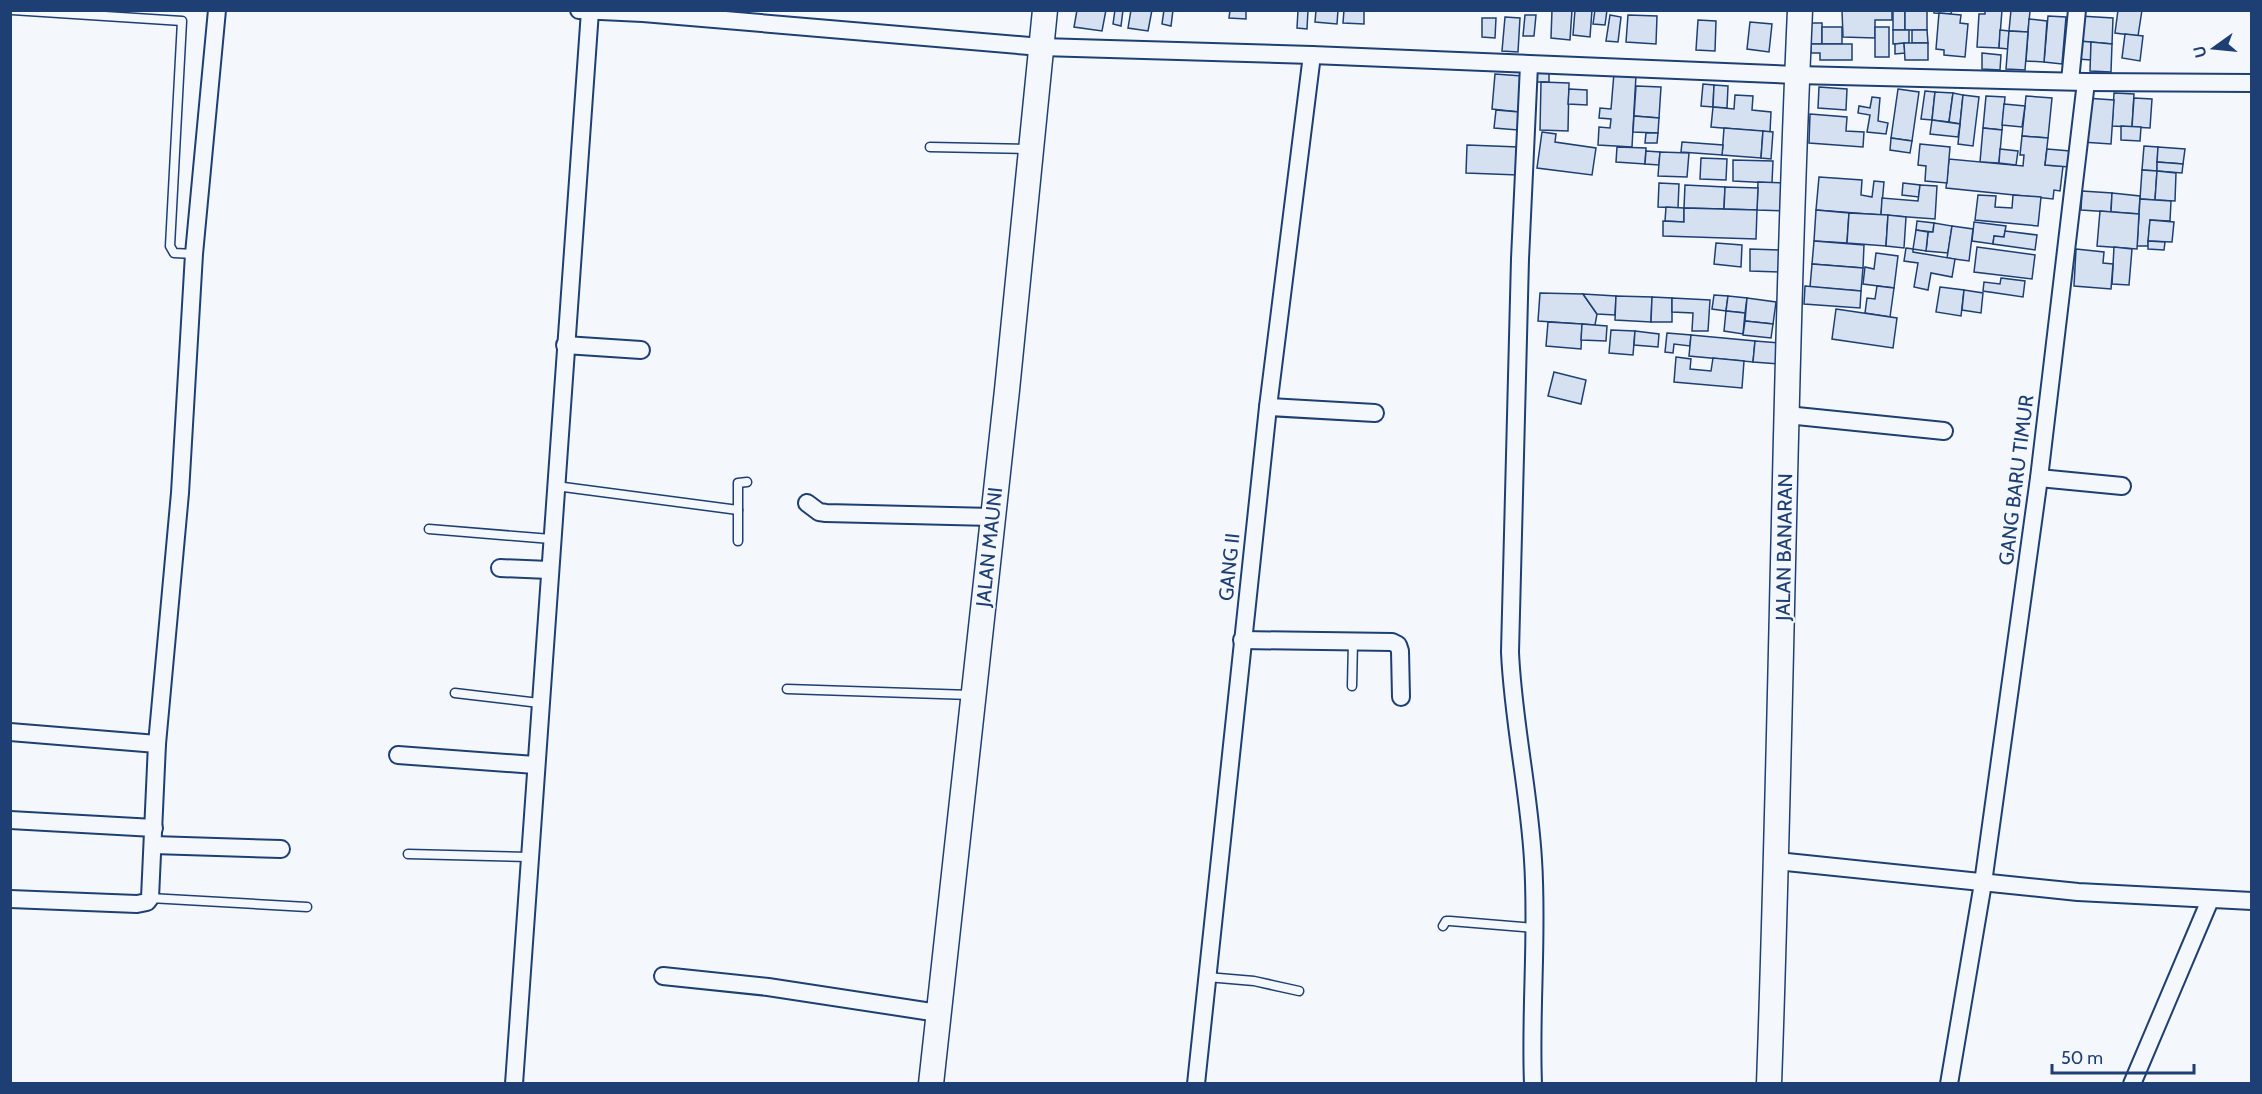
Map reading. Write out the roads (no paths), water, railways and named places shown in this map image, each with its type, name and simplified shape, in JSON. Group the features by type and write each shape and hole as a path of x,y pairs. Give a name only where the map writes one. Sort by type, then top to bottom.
{"main road":[{"name":"JALAN MAUNI","path":"930,1083 1007,390 1045,10"},
{"name":"JALAN BANARAN","path":"1769,1083 1800,10"}],"street":[{"path":"10,898 137,904 147,902 150,898 157,744 180,493 195,254 217,10"},
{"path":"579,10 643,12 1041,47 1312,55 1797,75 2078,82 2252,83"},
{"name":"GANG BARU TIMUR","path":"1949,1083 1983,883 2039,478 2078,82 2077,10"},
{"path":"514,1083 539,703 590,11"},
{"name":"GANG II","path":"1196,1083 1268,407 1312,55"},
{"path":"1529,64 1520,259 1510,652 1514,711 1533,857 1533,1083"},
{"path":"565,345 641,350"},
{"path":"1268,407 1375,413"},
{"path":"1787,415 1944,431"},
{"path":"2039,478 2122,486"},
{"path":"807,503 819,512 826,513 992,517"},
{"path":"500,568 549,570"},
{"path":"1242,640 1392,642 1398,645 1401,697"},
{"path":"10,732 157,744"},
{"path":"398,755 535,765"},
{"path":"10,820 154,828"},
{"path":"153,845 281,849"},
{"path":"1777,861 2078,892 2252,901"},
{"path":"2132,1083 2210,900"},
{"path":"663,976 768,987 938,1012"}],"lane":[{"path":"12,10 182,21"},
{"path":"182,10 170,246 174,253 195,254"},
{"path":"930,147 1031,149"},
{"path":"738,541 738,483 747,483"},
{"path":"555,486 738,510"},
{"path":"429,529 551,539"},
{"path":"1352,686 1353,641"},
{"path":"787,689 974,696"},
{"path":"455,693 539,703"},
{"path":"408,854 529,857"},
{"path":"150,898 307,907"},
{"path":"1443,926 1446,921 1450,921 1534,928"},
{"path":"1206,977 1254,981 1299,991"}]}
